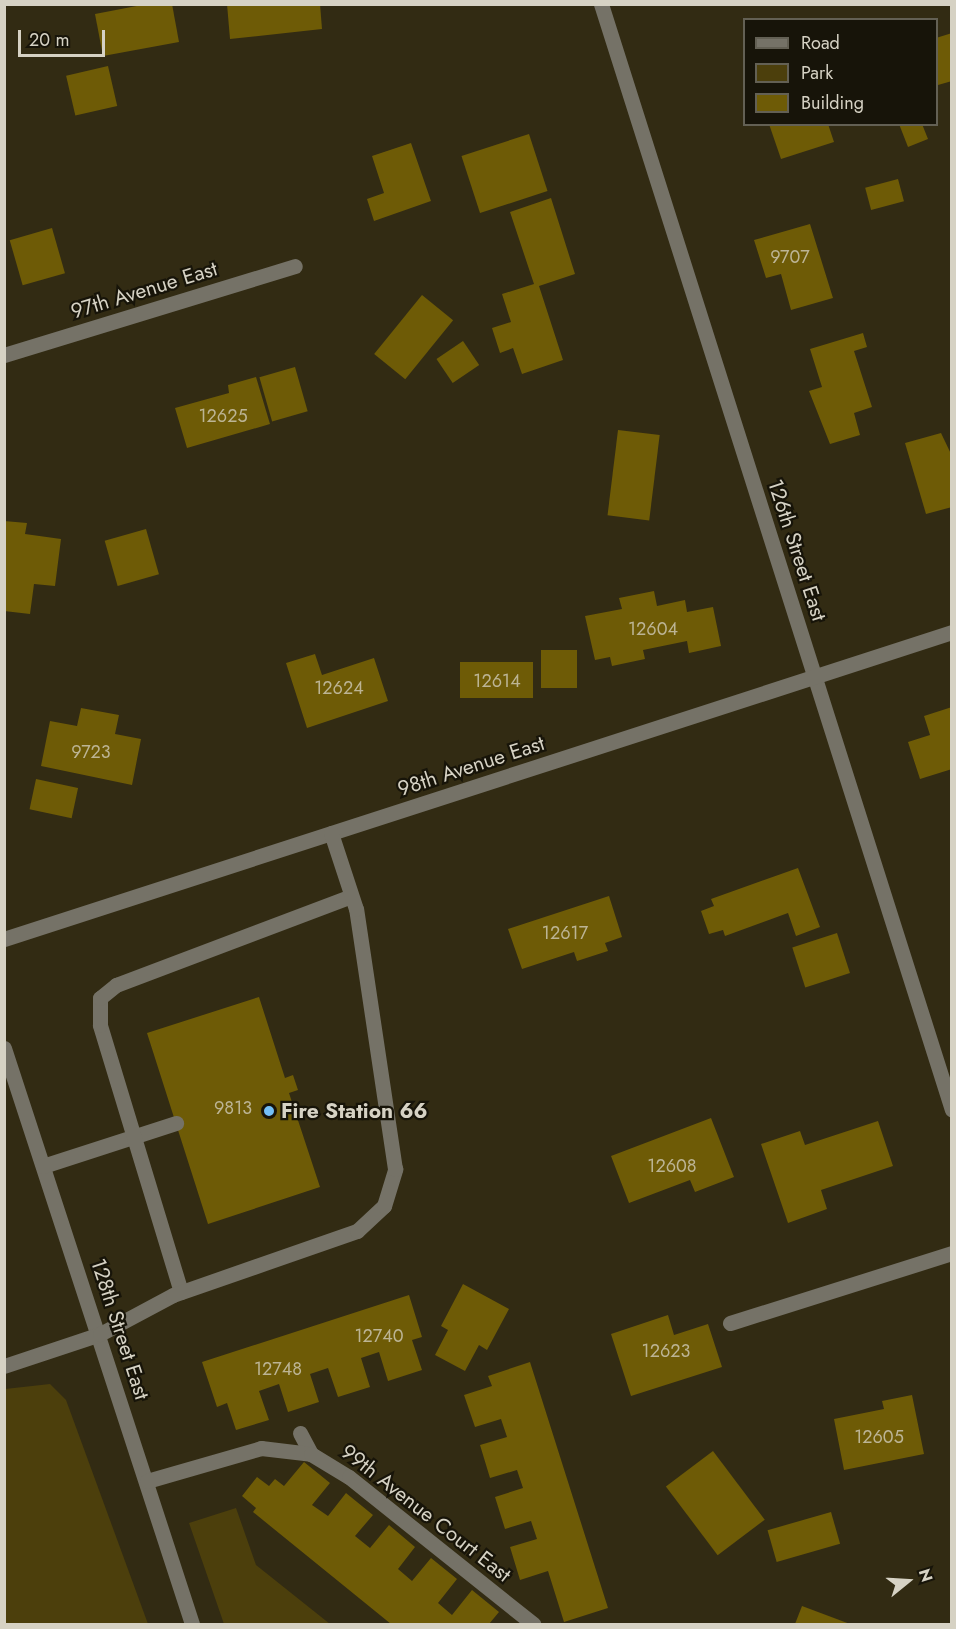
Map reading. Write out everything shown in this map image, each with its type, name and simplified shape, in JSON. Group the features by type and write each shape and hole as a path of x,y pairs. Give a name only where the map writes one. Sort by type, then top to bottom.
{"street":[{"name":"126th Street East","path":"601,4 951,1110"},
{"name":"97th Avenue East","path":"4,355 295,266"},
{"name":"98th Avenue East","path":"4,939 951,632"},
{"path":"4,1366 100,1334 181,1292 357,1231 384,1206 395,1169 351,896 331,833"},
{"path":"181,1292 100,1025 100,998 116,985 351,896"},
{"name":"128th Street East","path":"4,1048 100,1334 192,1624"},
{"path":"44,1166 176,1123"},
{"path":"730,1323 951,1253"},
{"path":"300,1433 311,1454"},
{"name":"99th Avenue Court East","path":"147,1481 261,1448 311,1454 350,1477 532,1624"}],"green space":[{"path":"50,1384 66,1400 148,1624 5,1624 5,1389"},
{"path":"236,1508 256,1565 330,1624 224,1624 189,1523"}],"building":[{"path":"147,4 172,4 179,42 103,56 95,14"},
{"path":"227,4 320,4 322,29 230,39"},
{"path":"952,33 952,81 938,85 938,37"},
{"path":"108,66 117,106 75,116 66,76"},
{"path":"770,126 829,126 834,142 781,159"},
{"path":"900,126 923,126 928,139 908,147"},
{"path":"529,134 548,191 480,213 461,156"},
{"path":"411,143 431,201 374,221 367,199 384,193 372,156"},
{"path":"898,179 904,201 871,210 865,188"},
{"path":"551,198 575,274 539,286 563,360 522,374 513,348 500,353 492,328 511,322 502,294 534,284 510,212"},
{"path":"810,224 833,298 791,310 781,274 766,278 754,240"},
{"path":"52,228 65,273 23,285 10,240"},
{"path":"422,295 453,320 405,379 374,354"},
{"path":"863,333 867,347 854,351 872,407 854,413 860,435 830,444 809,391 822,387 810,349"},
{"path":"463,341 479,365 453,383 436,359"},
{"path":"295,367 308,411 272,421 259,377"},
{"path":"256,377 270,424 187,448 175,408 229,393 228,385"},
{"path":"618,430 660,435 649,520 608,515"},
{"path":"941,433 952,456 952,507 926,514 905,443"},
{"path":"4,521 27,523 25,534 61,539 55,586 34,584 30,614 4,611"},
{"path":"146,529 159,574 118,586 105,541"},
{"path":"654,591 657,606 685,600 687,612 713,607 721,646 689,653 687,641 643,650 645,659 612,666 610,657 595,660 585,616 622,609 619,598"},
{"path":"541,650 577,650 577,688 541,688"},
{"path":"315,654 322,675 374,658 388,701 307,728 286,663"},
{"path":"460,662 533,662 533,698 460,698"},
{"path":"952,707 952,769 920,779 908,742 930,735 924,716"},
{"path":"81,708 119,715 115,734 141,739 132,785 41,766 50,721 77,726"},
{"path":"36,779 78,788 72,818 30,809"},
{"path":"798,868 820,927 796,936 788,913 725,936 723,930 709,934 701,911 714,906 711,899"},
{"path":"609,896 622,937 605,943 608,951 577,961 574,952 522,969 508,929"},
{"path":"837,933 850,973 805,987 792,948"},
{"path":"259,997 285,1078 293,1075 298,1090 289,1093 320,1187 208,1224 147,1033"},
{"path":"711,1118 734,1177 695,1192 690,1180 629,1203 611,1156"},
{"path":"878,1121 893,1166 821,1190 827,1209 788,1223 761,1144 800,1131 805,1145"},
{"path":"463,1284 509,1309 487,1350 479,1345 465,1371 435,1355 448,1330 441,1326"},
{"path":"409,1295 422,1337 412,1340 422,1370 388,1381 379,1352 361,1358 370,1387 338,1397 328,1368 310,1374 319,1402 288,1412 279,1384 259,1391 269,1420 236,1430 227,1403 217,1407 202,1362"},
{"path":"668,1315 674,1335 708,1324 722,1367 631,1396 611,1334"},
{"path":"530,1362 608,1608 564,1622 548,1571 520,1580 510,1547 537,1539 531,1521 505,1529 495,1497 523,1488 517,1470 490,1478 480,1445 507,1437 501,1419 475,1427 464,1395 492,1386 488,1376"},
{"path":"912,1395 924,1454 844,1470 834,1419 884,1409 882,1401"},
{"path":"713,1451 765,1520 718,1555 666,1487"},
{"path":"304,1462 330,1483 312,1505 328,1516 346,1493 373,1515 355,1536 370,1548 389,1525 415,1547 398,1569 412,1581 431,1558 457,1579 438,1603 452,1615 472,1590 499,1612 489,1624 391,1624 253,1512 256,1508 242,1496 257,1477 269,1486 275,1479 284,1486"},
{"path":"831,1512 840,1544 777,1562 768,1530"},
{"path":"802,1606 850,1624 795,1624"}],"place":[{"name":"Fire Station 66","path":"269,1111"}]}
